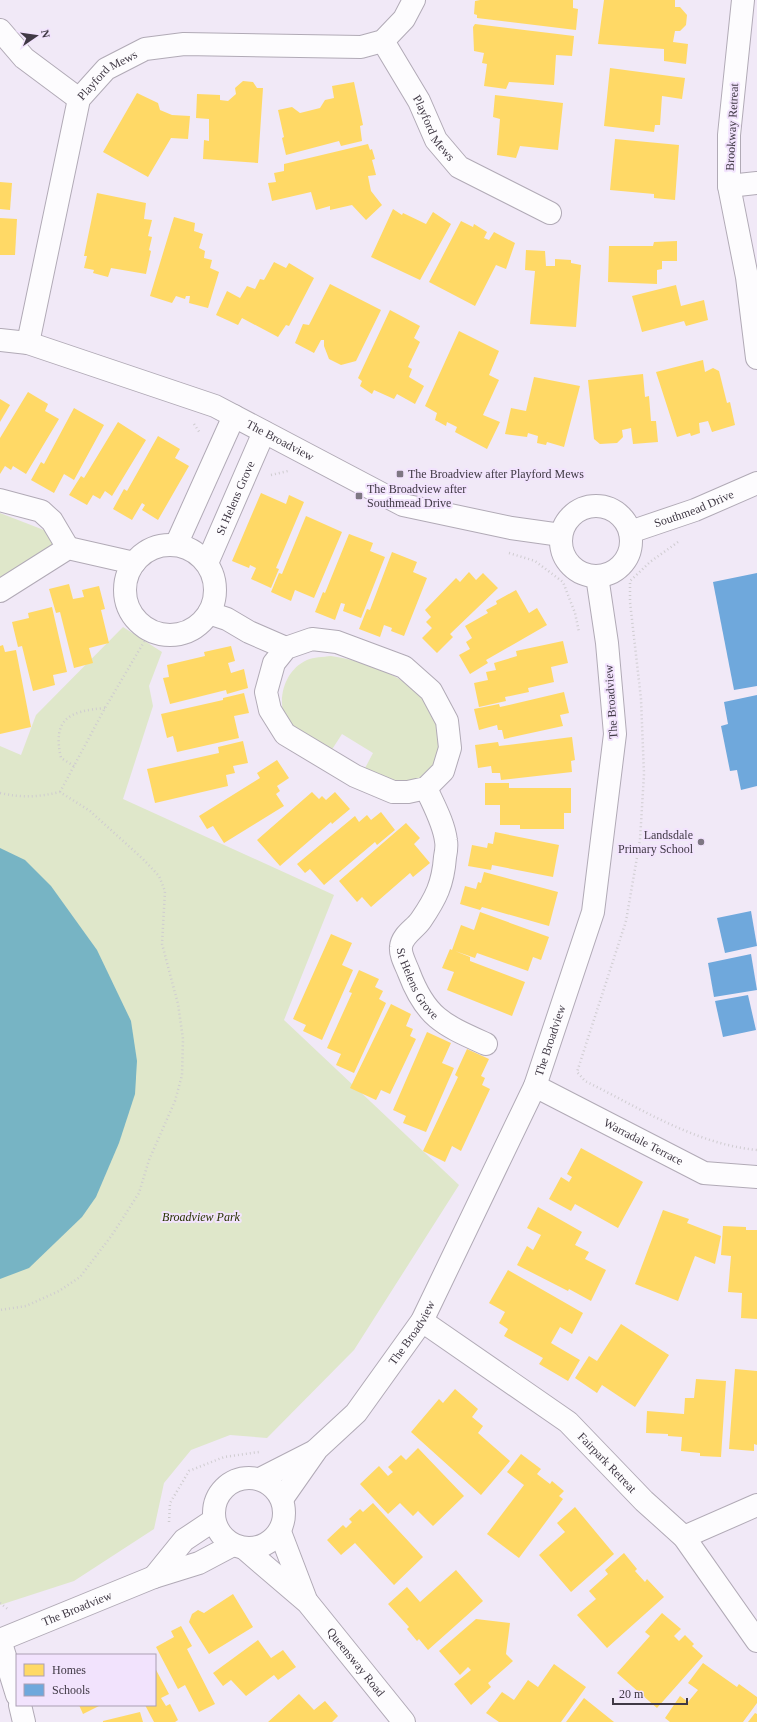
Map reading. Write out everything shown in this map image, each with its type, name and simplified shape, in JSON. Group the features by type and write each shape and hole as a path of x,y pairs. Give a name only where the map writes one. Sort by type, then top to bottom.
{"street":[{"path":"384,41 404,19 414,0"},
{"name":"Brookway Retreat","path":"743,0 729,135 729,186 747,277 757,358"},
{"path":"0,30 24,58 79,99"},
{"name":"Playford Mews","path":"28,343 79,99 106,69 145,49 184,44 361,47 384,41 419,101 436,140 459,167 550,213"},
{"path":"729,186 757,183"},
{"name":"Brookway Retreat","path":"747,277 757,296"},
{"name":"The Broadview","path":"0,340 28,343 215,406 403,505 511,528 561,535"},
{"path":"176,545 234,416"},
{"name":"St Helens Grove","path":"207,563 264,432"},
{"name":"Southmead Drive","path":"630,532 695,510 757,483"},
{"path":"0,500 41,511 52,521 68,548"},
{"path":"594,506 607,507 615,511 626,524 630,532 628,553 624,562 612,572 597,576 584,574 574,568 566,559 561,548 561,535 568,519 582,508 594,506"},
{"path":"176,545 191,550 207,563 214,577 216,593 209,613 199,625 186,633 170,635 151,630 138,621 129,608 126,593 128,576 134,563 146,552 160,546 176,545"},
{"path":"0,591 68,548 134,563"},
{"name":"The Broadview","path":"282,1499 317,1449 356,1413 422,1321 535,1086 594,912 615,734 607,643 597,576"},
{"path":"209,613 227,619 249,632 286,648"},
{"path":"312,639 337,642 404,667 431,691 447,721 450,748 443,771 426,788 408,792 393,792 356,776 285,734 270,710 266,692 274,663 286,648 312,639"},
{"name":"St Helens Grove","path":"426,788 441,822 446,842 444,876 436,900 403,941 401,947 403,957 415,990 424,1005 436,1017 451,1028 486,1044"},
{"name":"Warradale Terrace","path":"535,1086 704,1173 757,1177"},
{"name":"Fairpark Retreat","path":"422,1321 568,1422 644,1501 684,1536 757,1641"},
{"name":"The Broadview","path":"260,1479 317,1449"},
{"path":"239,1479 260,1479 269,1483 282,1499 285,1516 280,1532 271,1542 259,1548 239,1547 224,1538 218,1530 214,1520 214,1509 217,1499 230,1483 239,1479"},
{"path":"684,1536 757,1505"},
{"name":"The Broadview","path":"154,1577 184,1540 214,1520"},
{"name":"Queensway Road","path":"280,1532 308,1603"},
{"name":"The Broadview","path":"0,1640 154,1577 199,1563 239,1547"},
{"name":"Queensway Road","path":"239,1547 308,1603 404,1722"},
{"path":"0,1640 16,1692"},
{"path":"20,1706 24,1722"}],"path":[{"path":"190,418 208,445 219,451"},
{"path":"249,466 268,475 295,469"},
{"path":"684,538 650,562 630,581 630,602 641,699 644,774 640,840 626,921 577,1072 585,1081 696,1135 708,1140 757,1150"},
{"path":"507,553 535,561 563,582 575,612 580,636"},
{"path":"60,792 105,708 151,630"},
{"path":"74,766 62,758 58,741 62,724 75,712 105,708"},
{"path":"0,793 15,796 37,797 60,792 90,811 144,859 159,876 165,891 162,944 178,1004 183,1040 182,1075 175,1101 149,1160 139,1193 112,1235 80,1277 59,1290 26,1306 0,1310"},
{"path":"169,1524 170,1504 189,1471 224,1457 264,1452"},
{"path":"0,1603 11,1612"}],"green space":[{"path":"0,513 49,532 56,544 0,586"},
{"name":"Broadview Park","path":"123,627 162,652 149,686 153,706 123,799 334,895 284,1020 459,1185 354,1350 267,1438 230,1435 191,1450 164,1483 154,1529 74,1581 0,1605 0,746 21,755 36,715"},
{"path":"331,656 358,662 387,673 401,680 424,698 432,709 439,730 439,766 413,786 363,772 373,753 342,734 331,751 295,732 288,724 282,704 286,683 298,666 307,660"}],"water":[{"path":"0,848 25,860 51,886 97,950 131,1021 137,1061 135,1094 119,1143 96,1197 82,1217 29,1268 0,1279"}],"building: Homes":[{"path":"573,0 573,8 578,9 576,30 477,18 477,15 474,14 475,1"},
{"path":"604,0 675,0 675,7 680,7 687,15 686,25 680,31 675,31 673,42 688,44 686,64 664,61 664,49 598,44"},
{"path":"475,24 574,36 572,56 556,55 554,85 509,82 506,89 484,86 487,64 482,63 484,53 474,51 473,27"},
{"path":"610,68 685,78 682,99 662,96 660,125 655,125 654,132 604,126"},
{"path":"243,81 253,82 257,88 263,88 258,163 203,159 204,140 209,141 209,119 196,118 197,94 220,95 220,100 228,101 236,94 235,88"},
{"path":"354,82 363,125 360,126 362,141 341,146 339,141 286,155 278,110 292,107 300,113 320,108 325,100 334,98 332,86"},
{"path":"137,93 158,103 160,110 172,115 190,116 188,139 171,138 148,177 103,152"},
{"path":"495,95 563,103 558,150 520,146 516,158 497,155 500,119 493,117"},
{"path":"615,139 679,145 675,200 654,198 654,194 610,190"},
{"path":"368,144 370,150 372,149 375,159 372,160 376,175 368,176 371,191 382,205 366,220 352,205 330,210 330,206 316,210 311,192 272,201 268,183 276,182 274,173 284,171 284,164"},
{"path":"0,182 12,183 10,210 0,209"},
{"path":"97,193 146,203 144,219 152,220 148,236 152,237 149,250 151,251 146,274 111,268 108,277 93,273 94,270 84,268 87,256 84,256"},
{"path":"393,209 402,215 403,213 426,224 433,212 451,224 420,280 371,257"},
{"path":"174,217 195,223 194,231 203,234 199,248 205,251 204,258 212,260 210,268 219,272 208,308 189,303 190,296 186,296 185,299 176,296 172,303 150,296"},
{"path":"0,218 17,219 15,255 0,255"},
{"path":"461,221 473,227 474,224 487,232 484,238 489,240 494,232 515,243 506,269 496,265 475,306 429,282"},
{"path":"677,241 677,261 662,261 662,269 657,270 657,284 608,282 609,246 653,246 654,242"},
{"path":"526,250 545,251 546,266 555,266 555,259 571,260 571,263 581,265 576,327 530,324 535,271 525,270"},
{"path":"274,262 286,268 289,263 314,278 289,326 286,325 278,337 242,318 238,325 216,315 227,291 240,298 247,286 255,289 260,279 264,280"},
{"path":"330,284 381,310 356,361 341,365 329,359 324,346 324,340 321,340 314,353 295,343 303,324 309,325"},
{"path":"676,285 681,306 704,300 708,320 686,326 684,321 642,332 632,296"},
{"path":"390,310 420,326 414,338 420,342 408,367 412,369 409,377 424,386 415,404 397,394 394,399 374,390 372,394 360,386 362,381 358,378"},
{"path":"459,331 499,351 489,375 499,380 483,415 500,422 487,449 455,432 457,427 447,422 446,426 435,420 437,413 425,406"},
{"path":"703,360 705,372 713,368 719,371 727,403 730,402 735,425 712,432 708,421 699,423 700,433 691,436 690,433 677,437 656,372"},
{"path":"643,374 645,397 649,396 651,421 656,421 658,442 633,444 631,428 622,430 623,437 617,443 600,444 594,439 588,380"},
{"path":"534,377 580,386 564,447 547,442 546,445 537,443 538,436 528,433 527,437 505,434 511,408 526,411"},
{"path":"28,392 48,404 45,411 59,419 26,474 13,466 11,470 5,466 0,474 0,438"},
{"path":"0,399 10,405 0,422"},
{"path":"74,408 104,425 74,480 64,474 54,493 31,480 41,462 44,464"},
{"path":"118,422 146,440 112,496 105,491 100,499 93,495 87,505 69,495 81,476 84,478"},
{"path":"158,436 180,449 175,458 189,466 158,520 142,510 145,505 142,503 132,520 113,509 124,489 127,491"},
{"path":"261,493 286,504 289,495 304,502 276,568 279,569 271,588 251,579 256,568 250,565 249,568 232,561"},
{"path":"306,516 342,532 314,598 295,590 291,601 271,592 279,573 282,574"},
{"path":"349,534 373,543 370,551 385,557 361,618 343,611 345,604 341,603 335,620 315,612 323,592 325,593"},
{"path":"392,552 417,562 413,572 427,578 404,636 391,631 392,628 384,625 380,637 359,629 367,609 370,610"},
{"path":"469,572 476,580 483,573 498,588 450,634 453,637 437,653 422,638 432,628 426,622 431,617 425,610 456,578 460,582"},
{"path":"69,584 73,599 84,597 82,590 99,586 105,609 101,610 109,643 89,648 93,663 74,668 60,612 56,613 49,589"},
{"path":"516,590 529,613 537,608 547,625 486,660 488,663 470,674 459,655 470,649 466,642 472,638 465,626 488,613 486,610 497,604 496,601"},
{"path":"52,607 67,672 53,675 55,685 33,691 22,646 18,647 12,622 29,618 28,613"},
{"path":"563,641 568,663 551,667 554,682 528,688 529,692 505,697 506,701 479,707 474,683 488,680 486,672 496,670 494,663 517,656 516,651"},
{"path":"3,645 5,652 16,650 31,727 0,734 0,646"},
{"path":"231,646 235,661 228,663 231,673 244,669 248,688 227,694 226,690 170,704 163,678 169,677 167,665 205,656 204,652"},
{"path":"564,692 569,713 560,715 563,726 504,739 502,730 498,730 497,725 479,730 474,709 499,704 500,707"},
{"path":"244,693 249,713 234,716 239,738 177,752 173,736 167,738 161,714 223,700 223,698"},
{"path":"572,737 575,760 571,761 572,772 501,780 500,773 492,773 491,766 478,768 475,745 498,742 499,746"},
{"path":"243,741 248,763 233,766 235,773 226,775 228,786 155,803 147,769 219,753 218,747"},
{"path":"277,760 289,778 277,786 280,791 276,794 284,806 224,843 213,826 207,829 199,816 260,778 257,773"},
{"path":"485,783 509,783 509,788 571,788 571,813 564,813 564,829 520,829 520,825 500,825 500,805 485,805"},
{"path":"312,792 319,799 322,796 326,800 335,792 350,809 332,824 331,822 280,866 257,840"},
{"path":"381,812 395,830 377,845 375,842 324,885 310,869 305,873 297,864 355,816 359,822 367,815 371,820"},
{"path":"406,823 420,838 414,844 430,863 413,877 410,873 371,907 362,897 357,902 339,881"},
{"path":"495,832 559,845 553,877 492,865 491,870 468,866 472,845 487,848 488,843 493,844"},
{"path":"484,872 558,892 549,926 482,907 480,910 460,904 465,886 476,889 478,882 481,883"},
{"path":"480,912 549,937 541,960 533,957 528,971 477,953 475,958 455,951 470,957 470,961 525,982 512,1016 447,990 454,972 442,968 450,949 452,950 461,925 474,930"},
{"path":"331,934 352,943 342,965 353,970 322,1040 303,1031 306,1025 293,1019"},
{"path":"359,970 379,979 375,987 383,991 379,999 386,1003 354,1073 336,1065 341,1054 327,1048 352,993 349,992"},
{"path":"391,1004 411,1014 406,1026 413,1029 410,1036 416,1039 390,1094 381,1090 376,1100 350,1088"},
{"path":"427,1032 451,1043 442,1063 454,1068 426,1132 403,1123 406,1116 393,1110"},
{"path":"467,1049 489,1059 481,1076 485,1078 482,1085 490,1089 461,1151 452,1146 445,1162 423,1151 458,1077 455,1075"},
{"path":"581,1148 643,1182 618,1228 575,1204 571,1211 549,1199 561,1177 569,1182 572,1177 567,1174"},
{"path":"538,1207 582,1232 575,1245 589,1252 585,1259 606,1270 591,1301 517,1265 527,1246 533,1250 541,1235 527,1228"},
{"path":"663,1210 689,1219 687,1223 721,1236 715,1264 695,1256 678,1301 635,1284"},
{"path":"723,1226 746,1227 746,1230 757,1230 757,1319 741,1318 742,1293 728,1292 731,1256 721,1255"},
{"path":"508,1270 583,1313 572,1334 560,1327 551,1343 580,1360 568,1381 539,1364 543,1358 504,1336 508,1329 499,1323 505,1312 489,1303"},
{"path":"621,1324 669,1355 635,1407 602,1385 597,1393 575,1378 589,1356 597,1361"},
{"path":"735,1369 757,1371 757,1445 754,1444 754,1451 729,1449"},
{"path":"696,1379 726,1381 721,1457 700,1456 700,1453 681,1451 682,1437 668,1436 668,1434 646,1433 647,1411 684,1414 685,1398 694,1398"},
{"path":"455,1389 478,1409 472,1417 483,1426 478,1433 510,1461 481,1495 411,1432 439,1399 443,1403"},
{"path":"418,1448 464,1496 433,1526 418,1511 413,1516 400,1503 388,1514 360,1484 379,1466 388,1476 393,1472 388,1467 401,1455 406,1460"},
{"path":"521,1454 541,1469 537,1474 550,1484 552,1481 564,1491 559,1496 563,1499 519,1558 487,1534 524,1485 507,1472"},
{"path":"373,1503 423,1557 394,1585 355,1543 341,1555 327,1540 343,1525 346,1528 352,1522 349,1519 360,1509 363,1512"},
{"path":"575,1507 614,1554 571,1592 539,1555 565,1532 557,1523"},
{"path":"624,1553 637,1569 635,1571 645,1582 647,1579 664,1597 607,1648 577,1615 596,1599 589,1591 608,1574 605,1570"},
{"path":"456,1570 483,1601 428,1650 419,1639 417,1641 407,1629 409,1627 388,1604 407,1587 420,1602"},
{"path":"233,1594 253,1627 209,1654 189,1622 192,1614 198,1610 204,1613"},
{"path":"662,1613 681,1629 674,1636 679,1641 685,1635 694,1644 692,1646 703,1656 657,1708 617,1673 650,1636 645,1632"},
{"path":"476,1619 510,1623 506,1654 513,1661 488,1683 491,1687 471,1705 454,1684 471,1670 468,1667 460,1675 439,1651"},
{"path":"181,1626 192,1646 187,1649 215,1704 199,1712 185,1685 178,1689 156,1647 174,1637 171,1631"},
{"path":"258,1640 271,1658 283,1650 296,1667 278,1680 274,1675 246,1696 231,1680 223,1686 213,1673"},
{"path":"703,1663 737,1687 739,1684 757,1697 757,1703 743,1722 670,1722 665,1718 680,1696 688,1702 698,1690 688,1683"},
{"path":"554,1664 586,1687 561,1722 499,1722 486,1713 502,1692 514,1700 528,1680 538,1687"},
{"path":"156,1670 169,1694 161,1698 166,1706 170,1704 178,1720 175,1722 154,1722 146,1706 156,1706"},
{"path":"299,1694 314,1710 325,1701 338,1716 332,1722 268,1722"},
{"path":"584,1698 614,1722 566,1722"},
{"path":"79,1706 99,1706 83,1714"},
{"path":"140,1712 143,1722 103,1722 103,1721"},
{"path":"755,1713 757,1714 757,1722 748,1722"}],"building: Schools":[{"path":"757,573 757,686 734,690 713,582"},
{"path":"757,695 757,786 741,790 737,770 730,771 721,726 728,724 724,702"},
{"path":"751,911 757,946 725,953 717,918"},
{"path":"751,954 757,990 714,997 708,963"},
{"path":"748,995 756,1030 723,1037 715,1001"}],"place":[{"name":"The Broadview after Playford Mews","path":"400,474"},
{"name":"The Broadview after Southmead Drive","path":"359,496"},
{"name":"Landsdale Primary School","path":"701,842"}]}
